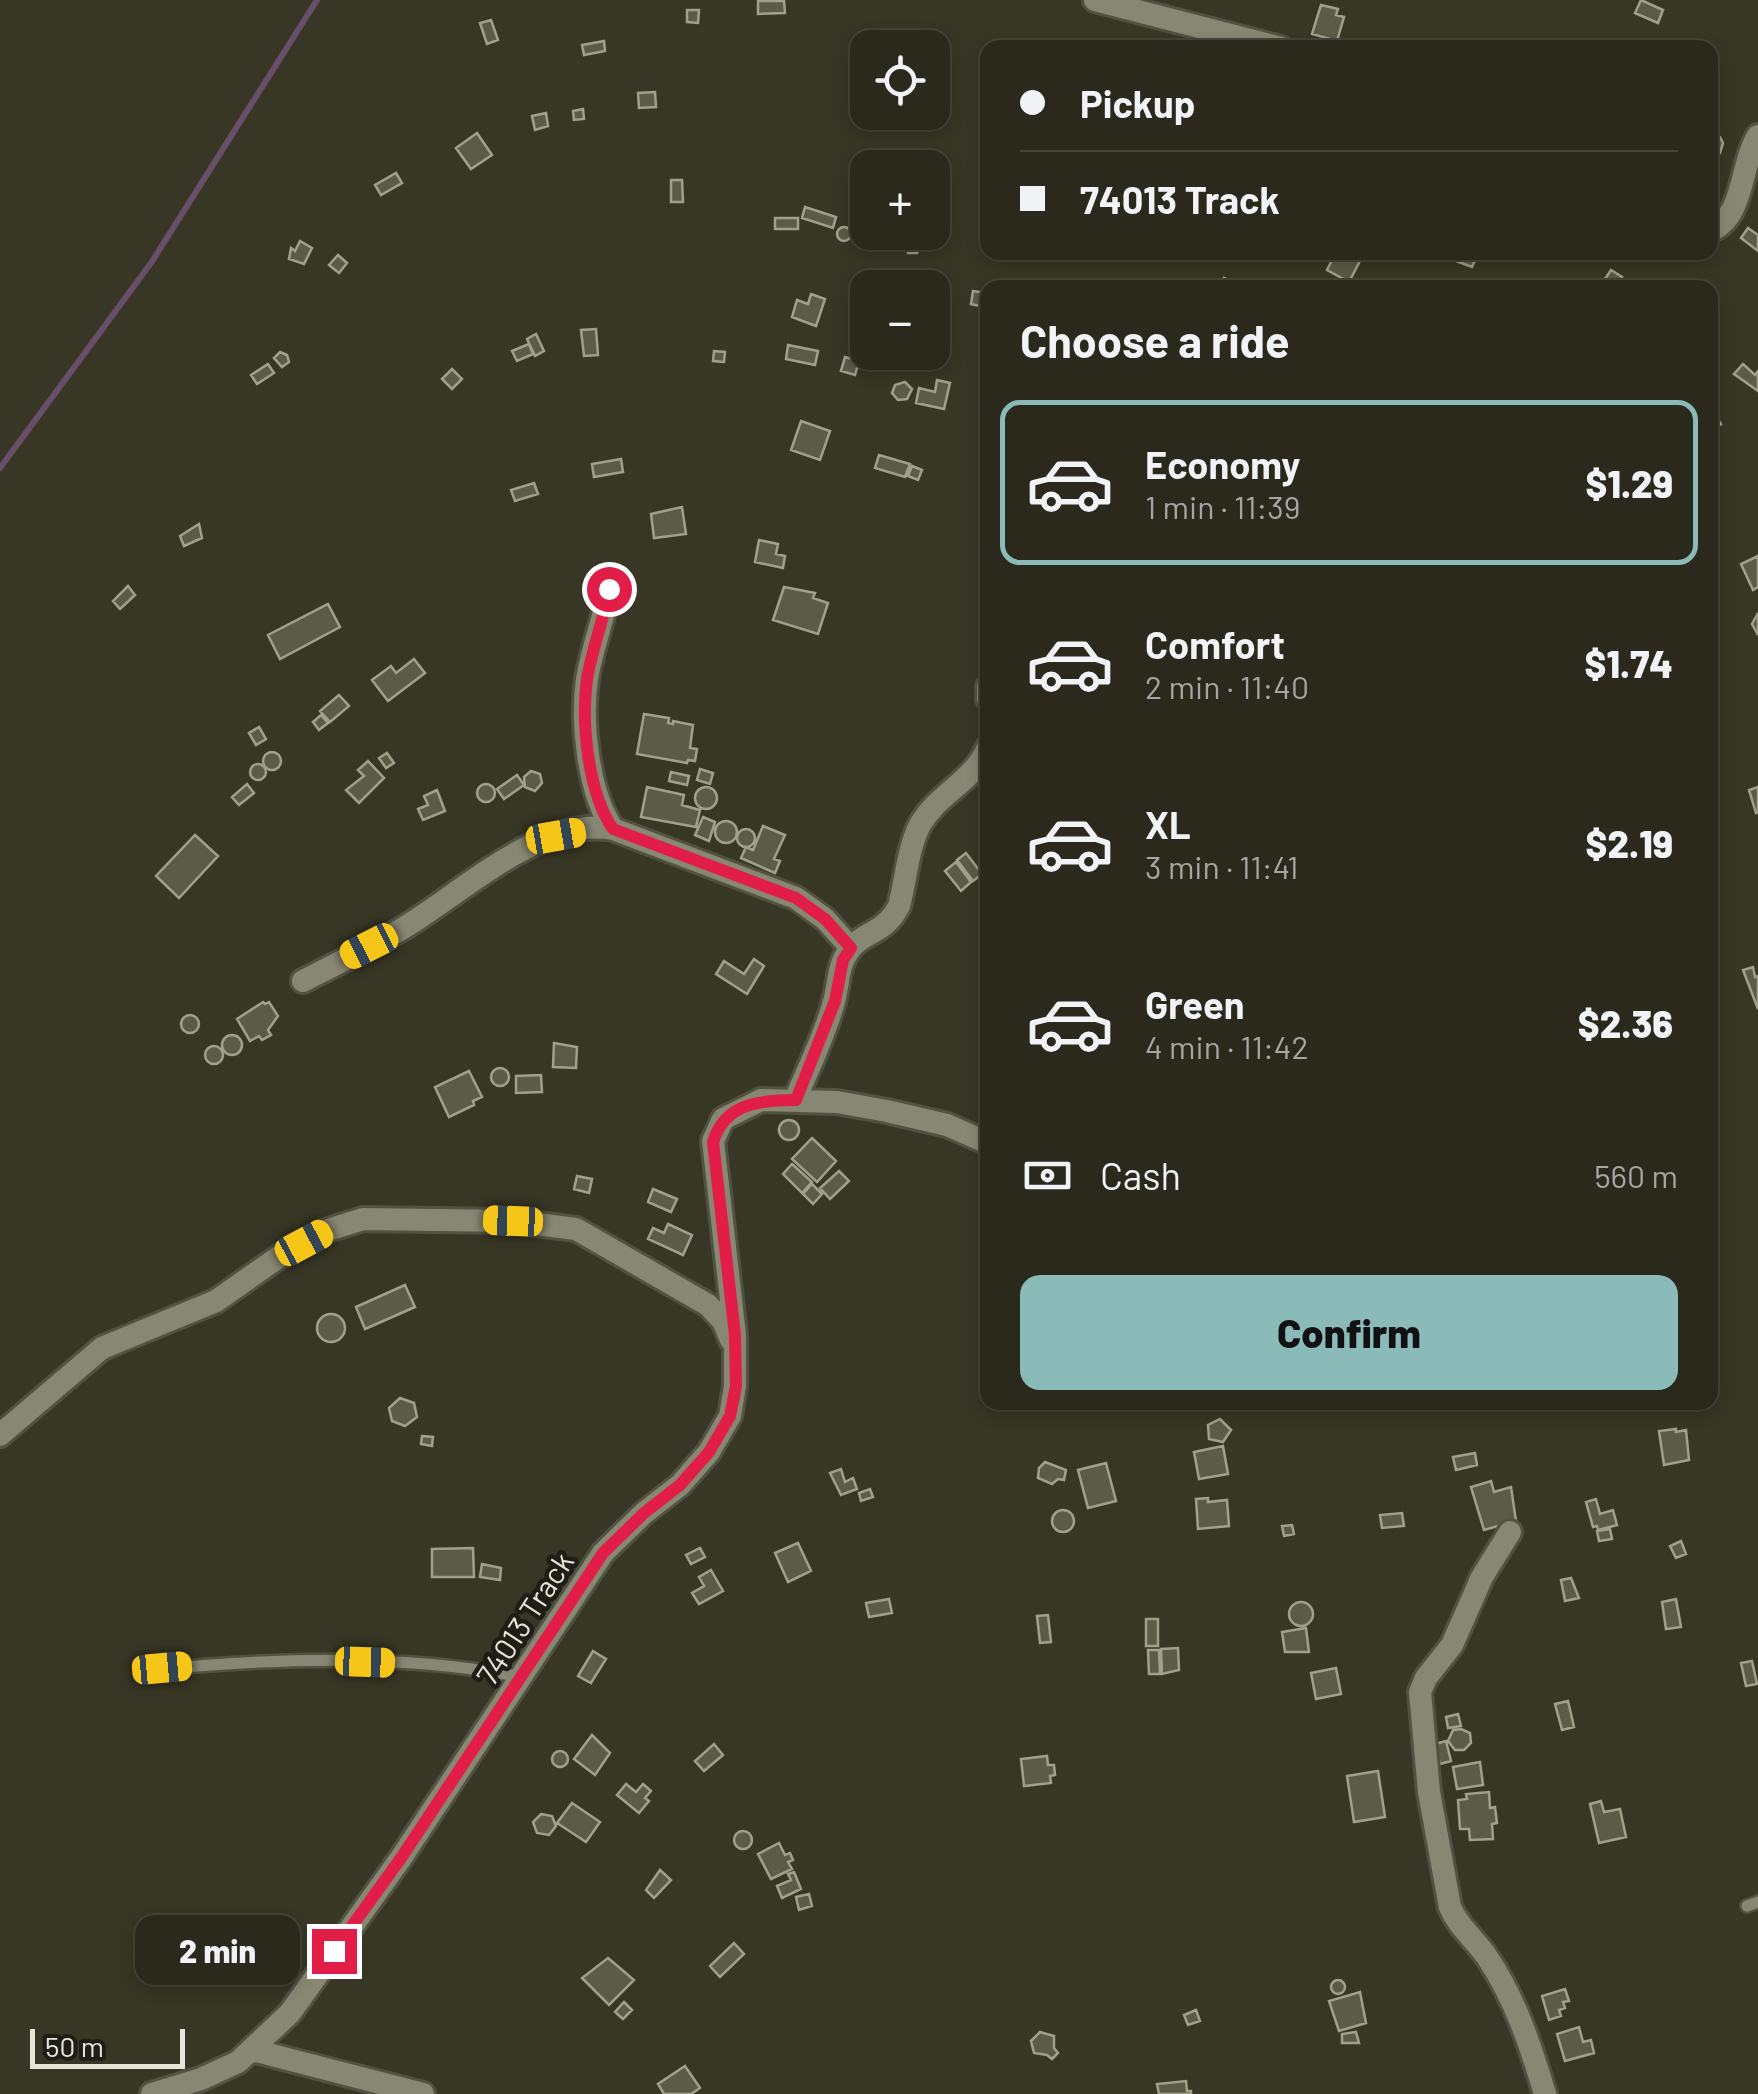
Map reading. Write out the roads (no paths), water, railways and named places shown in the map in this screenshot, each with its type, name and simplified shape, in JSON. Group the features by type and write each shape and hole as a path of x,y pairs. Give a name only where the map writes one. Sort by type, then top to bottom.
{"street":[{"path":"1095,0 1250,40"},
{"path":"1718,226 1733,208 1758,136"},
{"path":"609,589 587,682 586,722 592,781 600,809 613,829"},
{"path":"796,1100 830,1014 843,960 851,948 894,916 920,826 940,800 980,762"},
{"path":"304,981 401,930 530,845 602,827 796,898 825,919 851,948"},
{"name":"74013 Track","path":"152,2094 238,2062 290,2013 401,1858 603,1553 680,1485 709,1452 730,1416 736,1386 713,1142 723,1119 734,1110 761,1100 837,1102 946,1125 980,1140"},
{"path":"0,1435 102,1348 216,1301 283,1254 325,1232 363,1219 513,1221 576,1229 708,1305 722,1320 735,1348"},
{"path":"1510,1532 1482,1577 1452,1645 1422,1684 1420,1704 1429,1792 1450,1907 1455,1920 1488,1957 1514,2004 1545,2094"},
{"path":"252,2050 423,2094"}],"lane":[{"path":"162,1668 302,1659 466,1666 522,1677"}],"waterway":[{"path":"0,468 151,263 317,0"}]}
